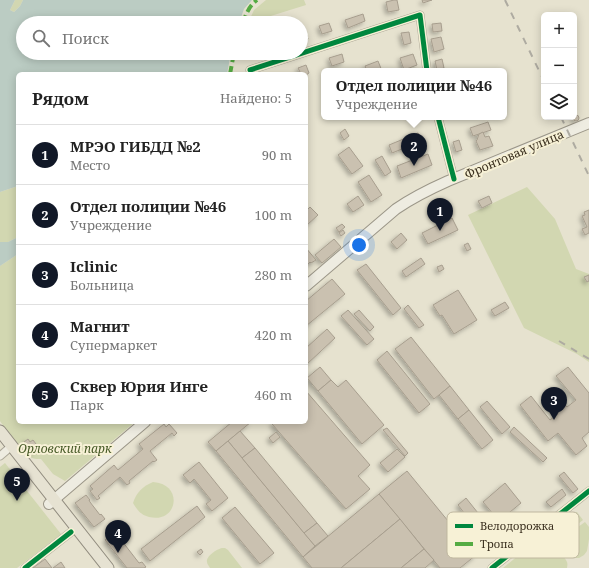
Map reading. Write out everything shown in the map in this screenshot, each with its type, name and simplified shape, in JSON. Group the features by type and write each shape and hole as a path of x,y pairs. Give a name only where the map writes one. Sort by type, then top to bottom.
{"main road":[{"name":"Фронтовая улица","path":"308,284 396,209 425,191 589,122"},
{"path":"52,502 143,424"},
{"path":"0,430 52,502 71,532 100,568"},
{"path":"2,449 52,502 108,568"}],"street":[{"path":"308,51 420,15 427,68"},
{"path":"250,70 281,60"},
{"path":"439,120 454,179"},
{"path":"563,512 589,491"},
{"path":"25,568 71,532"},
{"path":"492,568 505,558"}],"green space":[{"path":"15,0 23,0 14,12 10,10"},
{"path":"266,0 304,0 306,5 271,16 251,16 254,10"},
{"path":"16,187 16,238 8,242 0,242 0,192"},
{"path":"527,187 555,219 576,269 589,274 589,362 577,354 524,328 468,215"},
{"name":"Орловский парк","path":"16,255 16,424 133,424 65,481 53,474 41,459 35,459 27,455 14,441 0,421 0,266"},
{"path":"5,463 61,534 17,568 0,568 0,467"},
{"path":"153,482 163,484 170,489 173,496 174,503 171,510 166,515 159,518 141,514 133,503 140,490"},
{"path":"579,515 583,520 579,523"},
{"path":"585,522 589,527 589,539 587,551 579,558 579,526"},
{"path":"222,548 228,550 242,568 210,568 207,563 208,557 215,551"},
{"path":"515,558 565,558 567,563 567,568 503,568"}],"shaded area":[{"path":"0,0 15,0 10,10 14,12 23,0 252,0 244,9 242,16 16,16 16,60 230,60 227,72 16,72 16,187 0,192"},
{"path":"16,238 16,255 0,266 0,242 8,242"}],"building":[{"path":"397,0 399,10 388,12 386,2"},
{"path":"422,0 432,0 423,3"},
{"path":"363,14 365,21 348,28 345,20"},
{"path":"329,23 332,31 322,34 319,26"},
{"path":"441,23 442,31 433,32 432,24"},
{"path":"409,32 411,43 404,45 401,33"},
{"path":"441,37 444,49 434,52 431,39"},
{"path":"342,54 344,62 332,66 329,58"},
{"path":"413,54 417,65 409,68 403,68 400,58"},
{"path":"442,59 444,68 437,68 435,61"},
{"path":"378,61 381,68 366,68 365,66"},
{"path":"306,65 309,73 300,72 298,68"},
{"path":"488,122 491,130 473,136 470,128"},
{"path":"345,129 349,136 344,140 340,133"},
{"path":"483,132 485,137 489,136 493,146 480,150 476,141 479,134"},
{"path":"418,133 422,141 392,153 389,145"},
{"path":"459,140 462,150 456,152 453,142"},
{"path":"349,147 363,166 352,174 338,155"},
{"path":"428,154 432,165 401,178 397,166"},
{"path":"382,156 391,172 385,176 375,160"},
{"path":"369,175 382,195 371,202 358,182"},
{"path":"358,196 364,205 353,212 347,204"},
{"path":"489,196 492,203 482,208 478,201"},
{"path":"310,207 318,215 308,224 308,209"},
{"path":"589,210 589,233 585,235 582,229 587,227 582,216 585,215 584,212"},
{"path":"452,218 458,230 428,244 422,233"},
{"path":"342,224 345,227 339,232 336,228"},
{"path":"343,230 345,233 341,236 339,233"},
{"path":"401,233 407,240 397,249 391,242"},
{"path":"334,239 341,247 322,263 315,255"},
{"path":"468,243 471,249 467,251 464,245"},
{"path":"308,250 316,260 311,263 310,262 308,264"},
{"path":"421,258 425,264 406,277 402,271"},
{"path":"366,264 401,308 393,315 357,270"},
{"path":"442,265 444,269 439,272 437,267"},
{"path":"589,275 589,281 587,282 584,277"},
{"path":"332,279 345,294 308,324 308,299"},
{"path":"458,290 477,320 454,334 442,315 440,316 433,305"},
{"path":"505,302 509,308 495,316 491,310"},
{"path":"408,305 424,325 419,328 404,309"},
{"path":"348,310 374,339 367,345 341,316"},
{"path":"359,310 374,327 370,331 354,314"},
{"path":"327,329 335,338 308,363 308,346"},
{"path":"411,337 450,386 434,399 395,349"},
{"path":"387,351 430,404 419,413 377,360"},
{"path":"320,367 331,380 318,391 308,377"},
{"path":"568,367 589,393 589,432 582,438 587,446 576,455 558,433 548,441 520,405 531,396 550,420 558,414 553,407 561,400 567,407 576,400 556,376"},
{"path":"331,380 338,387 346,380 384,425 362,444 318,391"},
{"path":"450,386 469,410 458,419 439,395"},
{"path":"308,393 370,465 358,476 370,489 346,509 272,424 308,424"},
{"path":"487,401 510,427 502,434 480,407"},
{"path":"469,410 493,440 482,449 458,419"},
{"path":"164,424 166,427 169,424 177,433 174,436 172,433 150,451 157,460 154,462 153,461 129,481 130,483 127,485 120,477 98,496 100,498 97,500 90,491 93,489 90,486 114,465 118,470 143,449 139,444"},
{"path":"230,424 249,424 216,451 208,442"},
{"path":"514,427 547,458 543,462 510,432"},
{"path":"387,428 408,453 405,456 383,430"},
{"path":"240,431 255,448 242,458 228,441"},
{"path":"276,432 280,437 273,443 269,438"},
{"path":"28,439 30,442 33,440 36,444 33,446 36,450 32,453 30,449 26,452 23,448 27,445 24,442"},
{"path":"228,441 315,546 303,557 216,451"},
{"path":"255,448 317,523 304,533 242,458"},
{"path":"397,449 405,457 388,472 380,463"},
{"path":"199,462 228,498 212,511 206,504 211,500 194,479 190,483 183,475"},
{"path":"407,471 447,520 447,558 472,558 460,568 440,568 379,494"},
{"path":"564,472 578,489 573,493 559,476"},
{"path":"505,483 521,503 510,512 491,512 483,502"},
{"path":"562,489 566,495 551,507 546,502"},
{"path":"379,494 400,519 341,568 312,568 303,557"},
{"path":"86,495 100,515 101,514 105,519 94,527 75,503"},
{"path":"466,498 477,512 463,512 458,505"},
{"path":"197,506 205,517 150,561 141,549"},
{"path":"235,507 274,553 260,564 222,518"},
{"path":"400,519 424,549 401,568 341,568"},
{"path":"317,523 328,536 315,546 304,533"},
{"path":"122,527 129,535 122,541 139,563 142,562 146,567 127,568 105,540"},
{"path":"201,549 203,552 200,555 197,552"},
{"path":"424,549 434,560 425,568 401,568"},
{"path":"45,559 52,568 33,568"},
{"path":"61,562 65,568 53,568"}],"railway":[{"path":"505,0 541,75"},
{"path":"562,120 589,176"},
{"path":"559,341 589,359"}],"marked path":[{"path":"246,16 254,2 257,0"},
{"path":"230,72 233,60"}],"cycle path":[{"path":"308,51 420,15 427,68"},
{"path":"250,70 281,60"},
{"path":"439,120 454,179"},
{"path":"563,512 589,491"},
{"path":"25,568 71,532"},
{"path":"492,568 505,558"}],"place":[{"name":"Отдел полиции №46","path":"414,166"},
{"name":"МРЭО ГИБДД №2","path":"440,231"},
{"name":"Iclinic","path":"554,420"},
{"name":"Сквер Юрия Инге","path":"17,501"},
{"name":"Магнит","path":"118,553"}]}
